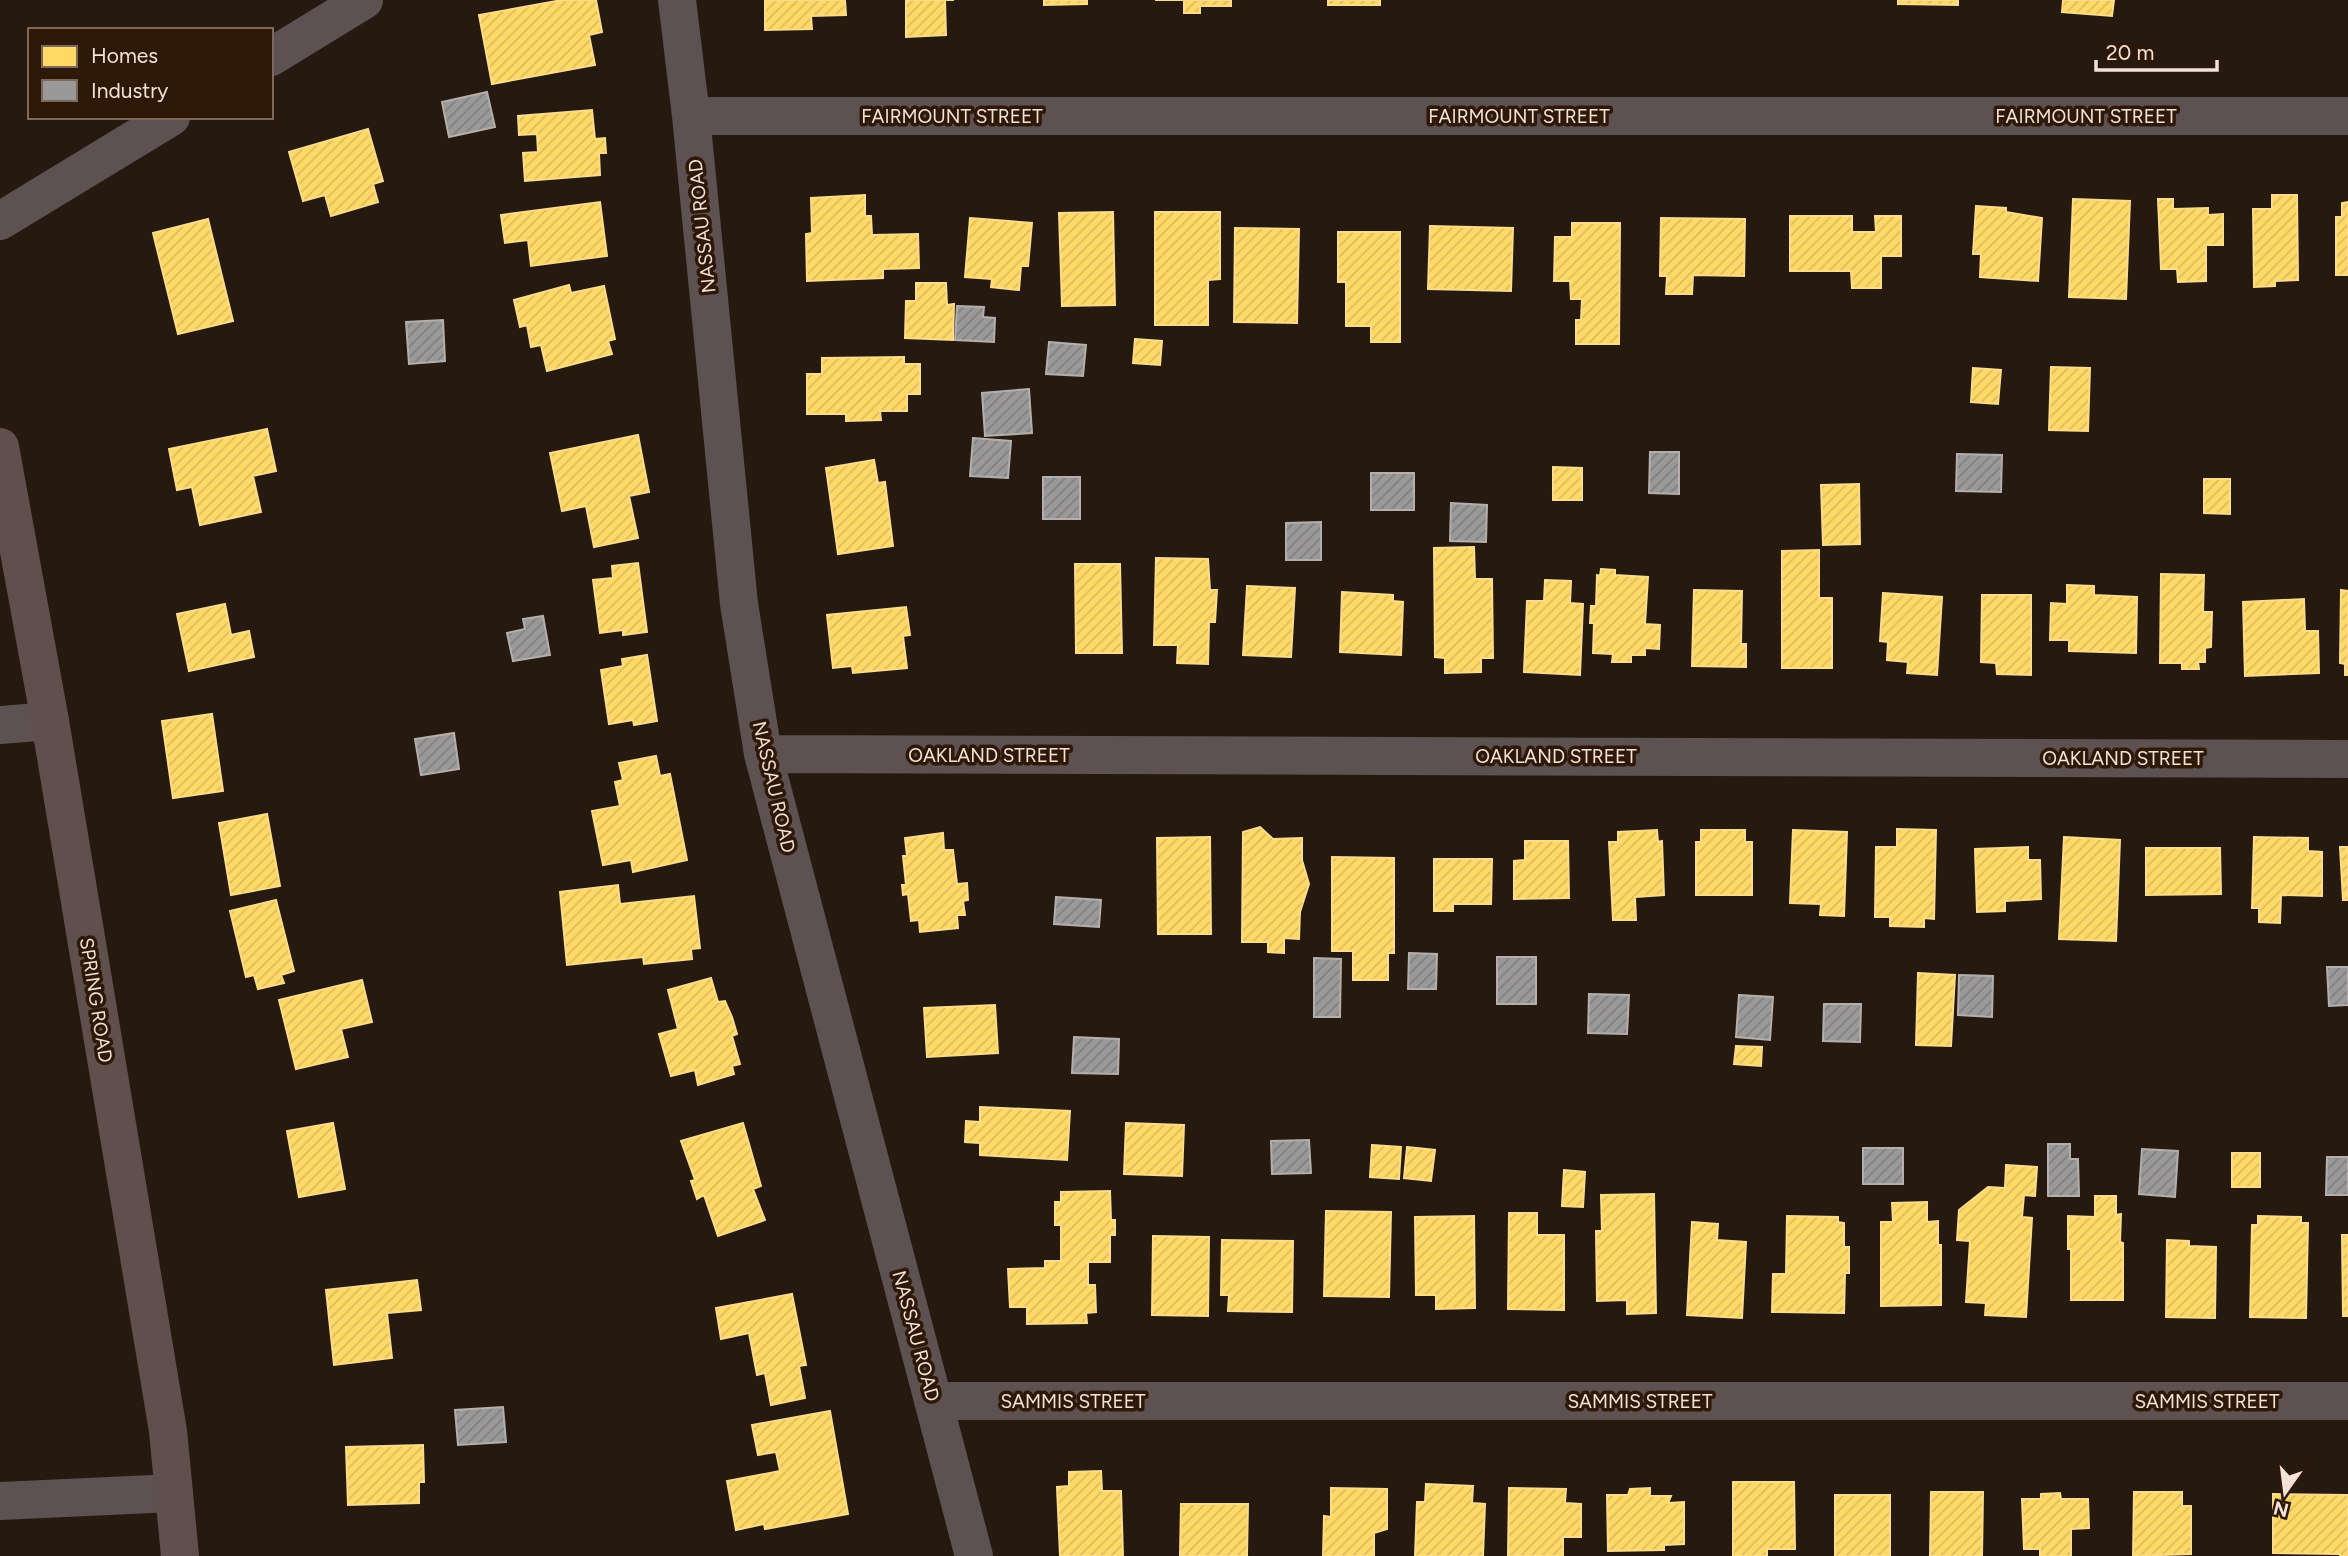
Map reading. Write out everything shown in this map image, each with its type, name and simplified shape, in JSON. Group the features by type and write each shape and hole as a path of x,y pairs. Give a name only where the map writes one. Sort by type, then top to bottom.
{"main road":[{"name":"SPRING ROAD","path":"0,447 50,721 168,1430 180,1556"}],"street":[{"path":"273,56 365,0"},
{"name":"NASSAU ROAD","path":"677,0 740,604 763,754 974,1556"},
{"name":"FAIRMOUNT STREET","path":"691,116 2348,116"},
{"path":"0,221 168,119"},
{"path":"0,725 50,721"},
{"name":"OAKLAND STREET","path":"763,754 2348,759"},
{"name":"SAMMIS STREET","path":"933,1401 2348,1401"},
{"path":"0,1500 174,1493"}],"building: Homes":[{"path":"562,0 596,0 602,32 589,35 595,65 492,84 479,15"},
{"path":"765,0 845,0 846,15 811,16 812,29 765,30"},
{"path":"906,0 945,0 946,35 906,37"},
{"path":"1044,0 1087,0 1087,4 1044,5"},
{"path":"1184,0 1231,0 1231,6 1200,6 1200,13 1184,13"},
{"path":"1328,0 1380,0 1380,5 1328,5"},
{"path":"1898,0 1958,0 1958,5 1898,4"},
{"path":"2063,0 2114,0 2112,16 2062,12"},
{"path":"592,110 595,139 605,138 606,153 599,153 600,175 525,181 523,153 538,152 537,134 519,135 518,116"},
{"path":"368,129 383,181 373,184 378,202 331,216 325,195 303,201 289,152"},
{"path":"865,195 865,216 871,216 872,235 918,234 919,268 883,269 883,278 807,281 806,234 812,233 811,198"},
{"path":"2272,195 2297,195 2298,280 2275,281 2275,286 2254,287 2253,209 2272,209"},
{"path":"2073,199 2130,201 2126,299 2069,297"},
{"path":"2158,199 2173,199 2173,209 2208,208 2208,215 2223,214 2223,245 2206,245 2206,281 2178,282 2177,269 2161,269"},
{"path":"600,202 607,256 531,266 528,240 505,243 501,215"},
{"path":"2348,202 2348,275 2336,275 2336,217 2342,217 2342,203"},
{"path":"1976,206 2006,208 2006,212 2042,218 2038,281 1980,277 1981,254 1973,254"},
{"path":"1113,212 1115,305 1062,306 1059,213"},
{"path":"1155,212 1220,212 1220,279 1208,280 1208,325 1155,325"},
{"path":"1790,216 1852,216 1852,232 1876,232 1875,216 1901,216 1901,256 1881,256 1881,288 1852,288 1851,271 1790,271"},
{"path":"970,218 1032,223 1028,266 1021,266 1019,290 991,287 992,279 965,277"},
{"path":"1661,218 1745,219 1744,276 1693,275 1692,294 1666,294 1667,276 1660,276"},
{"path":"208,219 233,321 178,334 153,233"},
{"path":"1572,223 1620,223 1619,344 1576,344 1576,320 1581,320 1582,299 1571,299 1570,281 1554,281 1555,237 1572,237"},
{"path":"1430,226 1513,228 1511,291 1428,289"},
{"path":"1235,228 1299,229 1297,323 1234,322"},
{"path":"1338,232 1400,232 1400,342 1371,342 1371,326 1346,326 1346,282 1338,282"},
{"path":"916,283 946,283 947,305 954,304 953,340 905,338 906,301 916,301"},
{"path":"569,285 571,293 604,286 615,339 608,341 612,354 547,371 541,345 531,347 527,325 520,327 514,300"},
{"path":"1135,339 1162,341 1160,365 1133,363"},
{"path":"904,357 904,364 920,364 920,394 907,394 907,411 880,411 881,420 846,421 846,414 807,414 807,374 822,374 822,358"},
{"path":"2051,367 2090,368 2088,431 2049,430"},
{"path":"1973,368 2001,370 1998,404 1971,402"},
{"path":"267,429 276,471 253,476 261,512 200,525 192,487 177,490 169,449"},
{"path":"638,435 649,492 629,496 638,538 594,547 586,506 562,511 550,453"},
{"path":"874,460 878,483 885,482 893,546 838,554 826,468"},
{"path":"1553,467 1582,468 1582,500 1553,500"},
{"path":"2204,479 2230,479 2230,514 2204,513"},
{"path":"1859,484 1860,544 1823,545 1821,485"},
{"path":"1474,547 1475,579 1492,579 1493,658 1481,658 1481,672 1445,673 1445,658 1435,657 1434,548"},
{"path":"1819,550 1819,598 1832,598 1832,668 1782,668 1782,551"},
{"path":"1156,558 1208,559 1210,590 1217,590 1215,622 1209,622 1208,664 1177,663 1178,645 1154,645"},
{"path":"638,563 647,632 623,635 623,630 600,633 593,580 613,578 612,566"},
{"path":"1075,564 1120,564 1122,653 1076,653"},
{"path":"1601,569 1615,570 1615,575 1648,577 1645,624 1660,625 1659,649 1645,648 1645,655 1631,655 1631,662 1612,662 1613,654 1593,653 1594,623 1590,623 1591,606 1596,606 1597,575 1600,576"},
{"path":"2161,574 2204,575 2203,612 2212,612 2211,647 2205,648 2205,662 2198,662 2199,669 2182,669 2182,663 2160,663"},
{"path":"1545,580 1571,581 1570,603 1583,604 1580,675 1524,672 1527,601 1544,601"},
{"path":"2067,585 2094,586 2094,595 2137,597 2136,653 2069,651 2069,640 2050,640 2051,603 2067,604"},
{"path":"1247,586 1295,588 1291,657 1243,655"},
{"path":"1694,590 1742,591 1741,644 1746,644 1746,667 1692,666"},
{"path":"2341,590 2348,591 2348,675 2345,675 2345,664 2340,663"},
{"path":"1342,592 1393,595 1393,601 1403,602 1401,655 1340,652"},
{"path":"1883,593 1942,597 1937,675 1907,673 1908,662 1887,660 1888,642 1880,641"},
{"path":"1982,595 2031,595 2031,675 1997,674 1996,663 1981,662"},
{"path":"2304,599 2305,631 2318,631 2319,673 2245,676 2243,602"},
{"path":"225,604 231,635 249,631 254,657 189,671 177,614"},
{"path":"906,607 910,635 903,636 907,668 853,673 852,666 833,668 827,615"},
{"path":"647,655 657,721 634,725 633,720 609,724 601,670 623,666 622,659"},
{"path":"212,714 223,791 173,798 162,721"},
{"path":"656,756 660,776 670,774 687,860 633,872 631,860 603,865 592,811 620,806 615,782 623,780 619,763"},
{"path":"267,814 280,886 231,895 219,823"},
{"path":"1260,827 1273,839 1302,838 1302,860 1309,884 1300,912 1299,939 1284,938 1284,953 1268,952 1268,942 1242,942 1243,832"},
{"path":"1897,829 1936,830 1934,919 1924,918 1924,927 1890,926 1890,917 1875,917 1876,847 1897,847"},
{"path":"1657,830 1658,842 1662,841 1664,895 1635,897 1636,920 1613,920 1609,842 1618,842 1618,832"},
{"path":"1701,830 1745,830 1745,842 1752,842 1752,895 1696,895 1696,842 1701,842"},
{"path":"1793,830 1847,832 1844,916 1820,915 1821,904 1790,903"},
{"path":"943,833 944,850 953,850 957,884 967,883 968,900 963,901 965,915 957,915 958,928 920,932 919,920 911,921 908,894 903,895 902,885 906,885 903,856 907,856 905,838"},
{"path":"1210,837 1211,934 1158,934 1157,838"},
{"path":"2064,837 2120,840 2116,941 2059,939"},
{"path":"2254,837 2308,838 2308,851 2322,852 2322,896 2281,895 2280,923 2259,922 2259,908 2252,908"},
{"path":"1525,841 1568,841 1569,898 1514,899 1514,861 1525,860"},
{"path":"2028,847 2028,860 2040,860 2041,899 2005,901 2005,911 1977,912 1975,849"},
{"path":"2340,847 2348,847 2348,900 2343,900"},
{"path":"2146,848 2220,848 2221,894 2146,895"},
{"path":"1332,857 1394,858 1394,953 1388,953 1388,980 1353,980 1353,951 1332,951"},
{"path":"1434,859 1492,859 1491,904 1453,904 1453,911 1434,911"},
{"path":"618,885 620,904 694,896 700,948 691,949 692,959 644,964 643,957 567,965 560,892"},
{"path":"276,900 294,971 281,975 284,983 258,989 254,975 246,977 230,911"},
{"path":"1918,973 1955,975 1951,1046 1916,1045"},
{"path":"711,978 718,1002 725,1001 732,1017 737,1034 732,1036 740,1064 732,1066 734,1074 698,1085 695,1070 671,1076 659,1034 678,1029 668,990"},
{"path":"362,980 372,1022 341,1029 348,1057 296,1069 279,1000"},
{"path":"995,1005 998,1053 927,1057 924,1008"},
{"path":"1736,1046 1762,1047 1761,1066 1734,1064"},
{"path":"980,1107 1070,1111 1067,1160 980,1155 980,1143 965,1142 966,1121 980,1122"},
{"path":"333,1123 345,1189 299,1197 287,1131"},
{"path":"743,1123 761,1186 753,1189 765,1220 718,1236 704,1195 697,1199 691,1181 695,1180 681,1141"},
{"path":"1126,1123 1184,1125 1182,1176 1124,1174"},
{"path":"1372,1145 1401,1147 1399,1179 1370,1177"},
{"path":"1407,1147 1435,1150 1431,1181 1404,1178"},
{"path":"2232,1153 2260,1153 2260,1187 2232,1187"},
{"path":"2006,1165 2037,1167 2035,1196 2024,1195 2022,1217 2032,1218 2026,1317 1985,1315 1986,1303 1966,1302 1970,1241 1957,1240 1959,1210 1988,1187 2005,1188"},
{"path":"1564,1170 1585,1172 1583,1207 1562,1206"},
{"path":"1110,1191 1111,1220 1115,1220 1115,1235 1110,1235 1110,1262 1088,1262 1088,1285 1095,1285 1096,1312 1086,1313 1087,1323 1027,1324 1027,1307 1010,1307 1008,1269 1045,1268 1045,1261 1061,1261 1061,1225 1055,1225 1055,1202 1061,1202 1061,1192"},
{"path":"1654,1194 1656,1313 1627,1314 1627,1300 1597,1301 1596,1231 1602,1231 1601,1195"},
{"path":"2095,1196 2116,1196 2116,1215 2121,1214 2123,1300 2071,1300 2068,1216 2095,1217"},
{"path":"1927,1202 1927,1222 1938,1221 1938,1245 1941,1245 1941,1305 1881,1306 1881,1222 1893,1222 1892,1203"},
{"path":"1326,1211 1391,1212 1389,1297 1324,1296"},
{"path":"1509,1213 1537,1213 1537,1235 1564,1235 1564,1310 1508,1309"},
{"path":"1474,1216 1475,1308 1436,1309 1436,1295 1416,1295 1415,1217"},
{"path":"1787,1216 1838,1217 1838,1222 1844,1223 1844,1247 1849,1247 1849,1273 1845,1273 1844,1313 1772,1312 1773,1274 1786,1274"},
{"path":"2258,1216 2301,1217 2301,1223 2308,1223 2306,1318 2250,1317 2252,1225 2258,1225"},
{"path":"1692,1222 1718,1224 1717,1240 1746,1242 1742,1318 1687,1315"},
{"path":"2342,1235 2348,1235 2348,1316 2343,1316"},
{"path":"1153,1236 1209,1237 1208,1316 1152,1315"},
{"path":"1222,1240 1293,1241 1292,1312 1228,1311 1229,1295 1221,1295"},
{"path":"2167,1240 2189,1241 2189,1246 2216,1247 2215,1318 2166,1317"},
{"path":"417,1280 421,1310 387,1313 392,1358 334,1365 326,1290"},
{"path":"792,1294 806,1365 799,1366 805,1398 771,1405 765,1373 757,1375 749,1333 721,1339 716,1308"},
{"path":"830,1411 848,1514 765,1529 764,1524 736,1530 727,1481 780,1471 776,1452 758,1455 752,1425"},
{"path":"423,1445 424,1482 419,1482 419,1503 348,1505 346,1447"},
{"path":"1101,1471 1102,1491 1121,1491 1123,1556 1060,1556 1057,1487 1069,1486 1069,1472"},
{"path":"1733,1482 1794,1482 1795,1549 1767,1549 1767,1556 1733,1556"},
{"path":"1426,1484 1473,1486 1472,1503 1485,1504 1483,1556 1415,1556 1417,1502 1425,1502"},
{"path":"1331,1488 1387,1489 1387,1529 1374,1533 1374,1556 1323,1556 1324,1516 1331,1517"},
{"path":"1509,1488 1566,1489 1565,1503 1581,1504 1581,1537 1563,1537 1563,1556 1508,1556"},
{"path":"1650,1488 1650,1496 1671,1496 1668,1503 1684,1502 1684,1544 1664,1545 1664,1550 1608,1551 1607,1495 1628,1495 1630,1489"},
{"path":"1931,1492 1983,1492 1982,1556 1930,1556"},
{"path":"2134,1492 2182,1492 2182,1506 2191,1506 2191,1554 2133,1556"},
{"path":"2060,1493 2061,1499 2088,1499 2089,1528 2071,1529 2071,1556 2040,1556 2040,1549 2024,1549 2022,1499 2041,1499 2041,1494"},
{"path":"2273,1494 2348,1495 2348,1556 2273,1553"},
{"path":"1835,1495 1890,1495 1890,1556 1835,1556"},
{"path":"1181,1504 1248,1504 1247,1556 1180,1556"}],"building: Industry":[{"path":"487,92 495,127 449,137 442,102"},
{"path":"957,306 984,307 983,317 995,318 994,342 955,340"},
{"path":"443,320 445,361 409,364 406,322"},
{"path":"1049,342 1086,345 1083,376 1046,374"},
{"path":"1029,389 1032,433 985,436 982,393"},
{"path":"973,438 1011,441 1008,478 970,476"},
{"path":"1650,452 1679,452 1679,494 1649,493"},
{"path":"1957,454 2002,455 2001,492 1956,491"},
{"path":"1371,473 1414,473 1414,510 1371,510"},
{"path":"1043,477 1080,477 1080,519 1043,519"},
{"path":"1451,503 1487,505 1486,542 1450,541"},
{"path":"1321,522 1321,560 1286,560 1286,523"},
{"path":"543,616 550,655 513,661 507,633 525,629 523,619"},
{"path":"454,733 459,769 421,775 415,739"},
{"path":"1056,897 1101,900 1099,927 1054,924"},
{"path":"1409,953 1437,954 1436,989 1408,989"},
{"path":"1497,957 1536,957 1536,1004 1497,1004"},
{"path":"1314,958 1341,959 1340,1017 1314,1017"},
{"path":"2327,967 2348,967 2348,1005 2329,1006"},
{"path":"1959,975 1993,976 1992,1017 1958,1015"},
{"path":"1589,994 1629,995 1627,1034 1588,1033"},
{"path":"1739,995 1773,997 1770,1040 1736,1037"},
{"path":"1824,1004 1861,1004 1860,1042 1823,1041"},
{"path":"1074,1037 1119,1039 1118,1074 1072,1073"},
{"path":"1309,1140 1311,1173 1272,1174 1271,1141"},
{"path":"2048,1144 2070,1144 2070,1159 2078,1159 2079,1196 2048,1196"},
{"path":"1863,1148 1903,1148 1903,1184 1863,1184"},
{"path":"2142,1149 2178,1151 2175,1197 2139,1194"},
{"path":"2327,1157 2348,1157 2348,1195 2326,1195"},
{"path":"503,1407 506,1442 458,1445 455,1410"}]}
